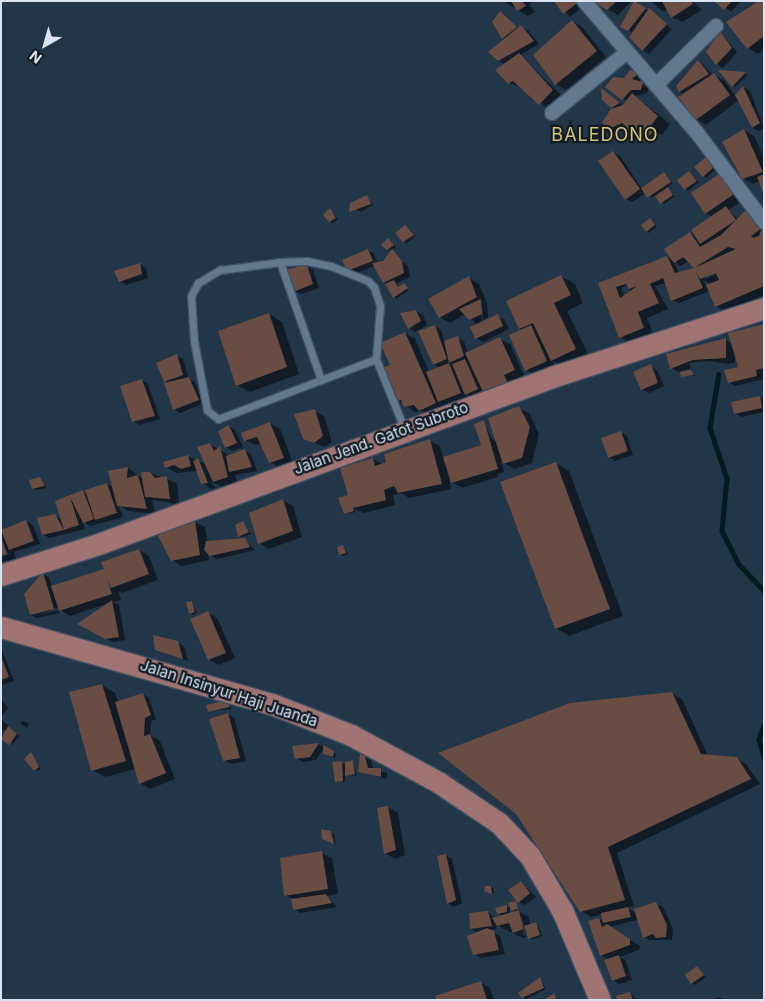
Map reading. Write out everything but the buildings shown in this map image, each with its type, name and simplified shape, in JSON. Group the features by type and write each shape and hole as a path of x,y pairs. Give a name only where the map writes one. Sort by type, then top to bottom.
{"main road":[{"name":"Jalan Jend. Gatot Subroto","path":"1,574 101,543 404,429 764,308"},
{"name":"Jalan Insinyur Haji Juanda","path":"1,627 265,702 343,732 438,782 507,830 530,856 563,912 600,1000"}],"street":[{"path":"584,1 698,134 764,222"},
{"path":"656,85 716,26"},
{"path":"552,113 627,52"}],"lane":[{"path":"376,359 222,419 212,417 207,410 194,341 193,290 204,277 220,270 280,262 307,261 330,266 371,284 380,306 376,359 404,429"},
{"path":"280,262 321,380"}],"waterway":[{"path":"719,374 710,428 727,478 722,531 738,563 764,591"},
{"path":"764,726 759,739 764,757"}],"district":[{"name":"BALEDONO","path":"605,135"}]}
